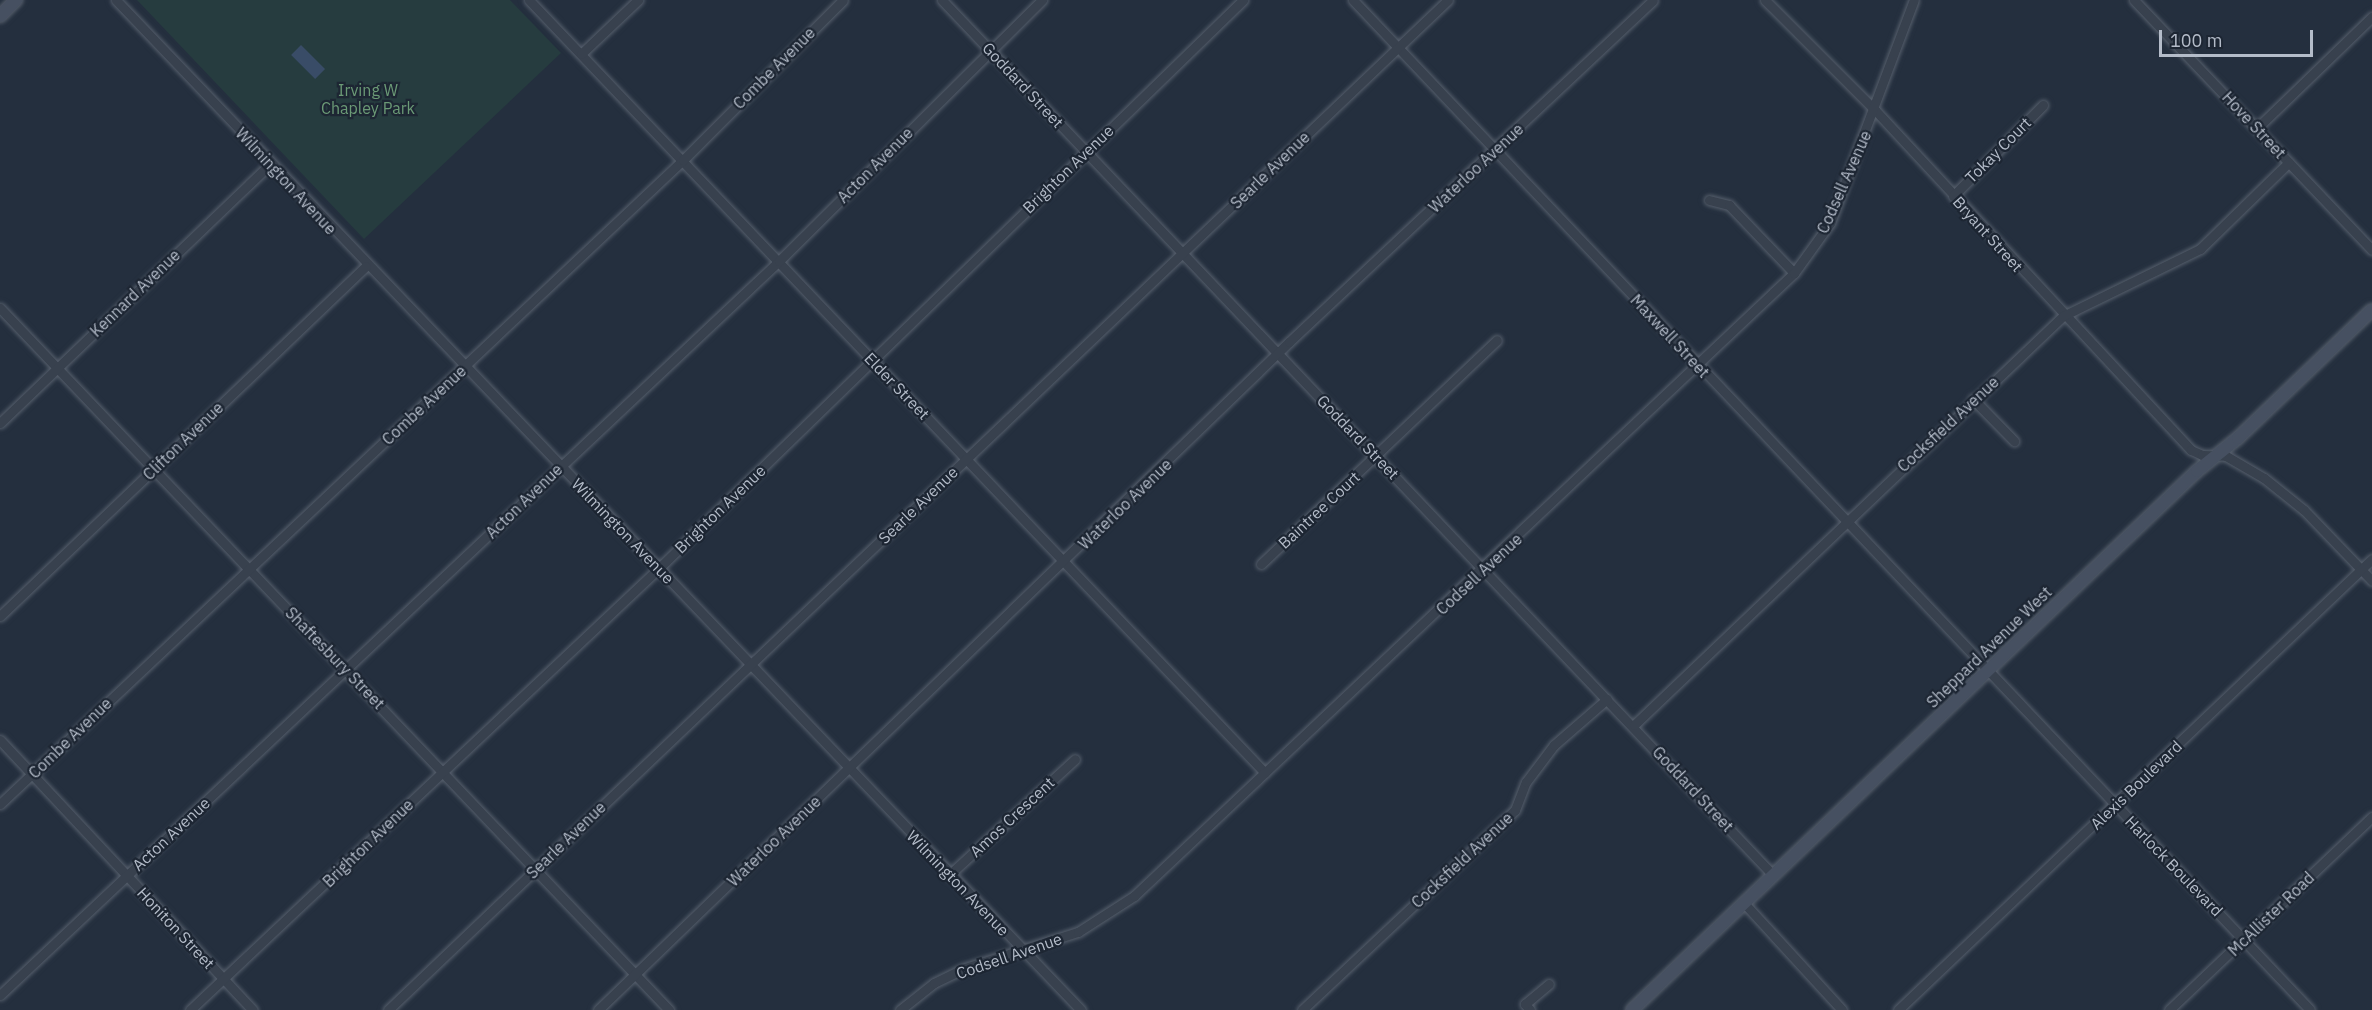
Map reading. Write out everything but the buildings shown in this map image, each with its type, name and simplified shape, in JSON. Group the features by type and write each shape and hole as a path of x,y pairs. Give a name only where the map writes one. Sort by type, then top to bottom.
{"main road":[{"path":"0,16 16,0"},
{"name":"Sheppard Avenue West","path":"1632,1010 1988,670 2372,310"}],"street":[{"name":"Wilmington Avenue","path":"116,0 366,266 659,568 949,875 1081,1010"},
{"name":"Elder Street","path":"529,0 1265,773"},
{"path":"581,54 638,0"},
{"name":"Combe Avenue","path":"0,804 683,160 843,0"},
{"name":"Goddard Street","path":"942,0 1483,570 1634,725 1773,875"},
{"name":"Acton Avenue","path":"0,995 779,261 1042,0"},
{"name":"Brighton Avenue","path":"190,1010 659,568 1085,151 1243,0"},
{"name":"Maxwell Street","path":"1353,0 1697,366 1847,519 1988,670"},
{"name":"Searle Avenue","path":"388,1010 1448,0"},
{"name":"Waterloo Avenue","path":"598,1010 636,976 1278,354 1653,0"},
{"name":"Bryant Street","path":"1765,0 1875,110 2063,316 2191,450 2241,462 2264,478 2304,510 2372,581"},
{"name":"Codsell Avenue","path":"900,1010 934,982 1078,932 1134,896 1483,570 1794,273 1830,223 1875,110 1914,0"},
{"name":"Hove Street","path":"2134,0 2372,250"},
{"path":"2257,128 2372,17"},
{"name":"Tokay Court","path":"1953,195 2043,105"},
{"name":"Cocksfield Avenue","path":"1634,725 1847,519 2063,316 2200,249 2289,162"},
{"name":"Kennard Avenue","path":"0,423 270,164"},
{"path":"1709,200 1729,205 1794,273"},
{"name":"Clifton Avenue","path":"0,616 366,266"},
{"name":"Shaftesbury Street","path":"0,308 444,771 669,1010"},
{"name":"Baintree Court","path":"1261,564 1377,457 1497,340"},
{"path":"1973,399 2014,441"},
{"name":"Alexis Boulevard","path":"1898,1010 2372,559"},
{"name":"Harlock Boulevard","path":"1988,670 2310,1010"},
{"name":"Cocksfield Avenue","path":"1302,1010 1515,810 1526,782 1554,746 1607,699"},
{"name":"Honiton Street","path":"0,741 254,1010"},
{"name":"Amos Crescent","path":"949,875 1075,759"},
{"name":"McAllister Road","path":"2169,1010 2372,817"},
{"path":"1743,903 1842,1010"},
{"path":"1530,1010 1525,1004 1549,984"}],"green space":[{"name":"Irving W Chapley Park","path":"137,0 510,0 561,53 364,239"}],"water":[{"path":"301,45 325,69 315,79 291,55"}]}
